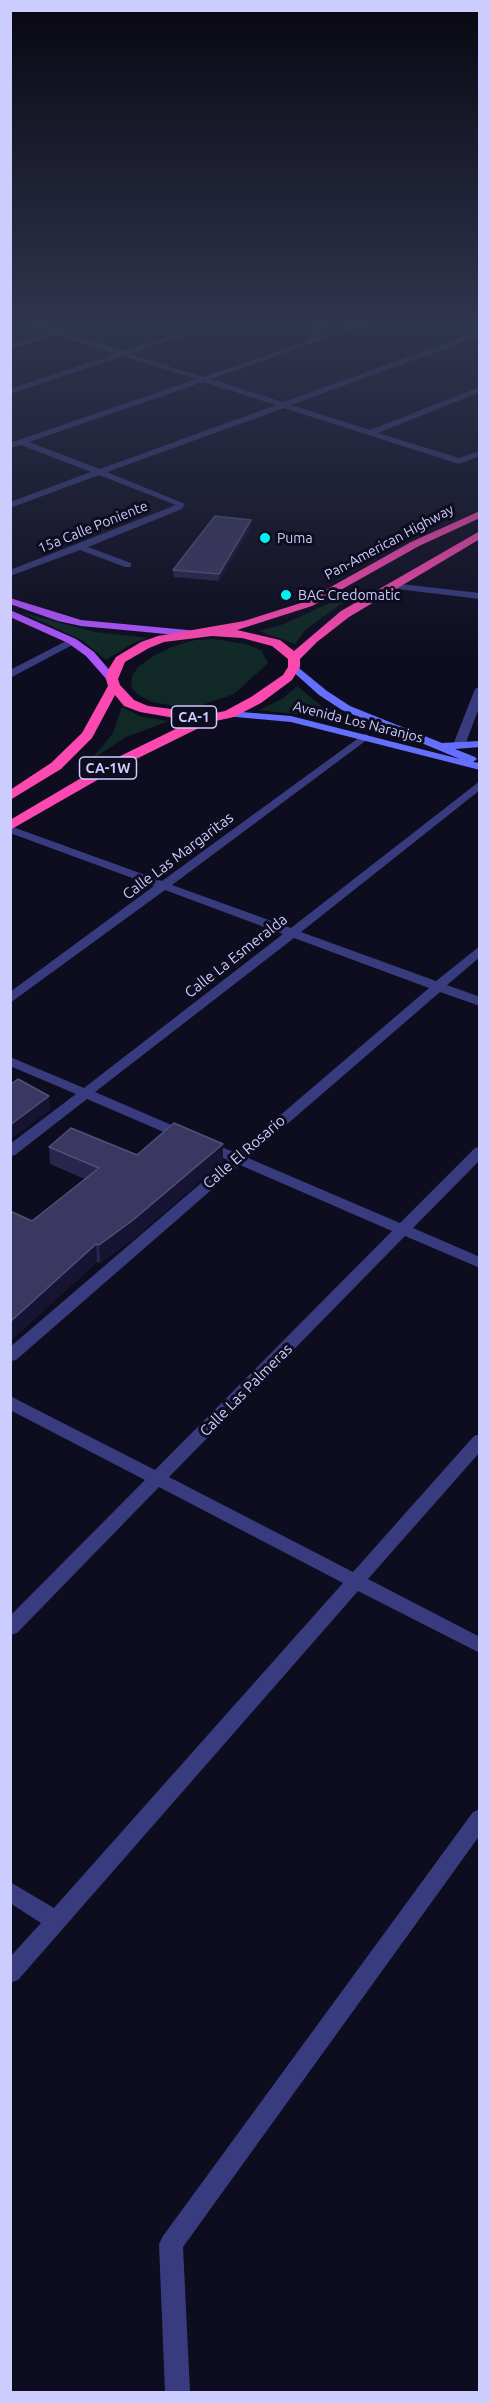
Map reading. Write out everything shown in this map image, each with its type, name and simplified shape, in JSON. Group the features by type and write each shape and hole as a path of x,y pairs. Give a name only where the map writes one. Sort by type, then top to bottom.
{"highway":[{"name":"Pan-American Highway","path":"212,632 247,624 308,604 415,544 480,514"},
{"path":"113,683 114,670 120,660 130,652 162,639 212,632 260,638 276,643 294,662 313,639 345,614 480,534"},
{"name":"CA-1","path":"113,683 129,703 145,709 182,716 210,718 229,714 275,688 288,677 294,662"},
{"name":"CA-1W","path":"10,796 56,766 87,735 113,683"},
{"name":"CA-1W","path":"10,827 114,764 210,718"}],"main road":[{"path":"10,601 62,619 81,623 198,634"},
{"path":"10,613 72,640 90,654 113,683"},
{"name":"Avenida Los Naranjos","path":"294,662 323,693 346,708 445,746 480,765"},
{"name":"Avenida Los Naranjos","path":"229,714 291,719 480,765"},
{"path":"445,746 480,744"}],"street":[{"path":"10,446 39,436"},
{"path":"10,505 195,436"},
{"path":"380,436 459,461 480,453"},
{"path":"10,438 96,472"},
{"name":"15a Calle Poniente","path":"10,573 179,507 178,502 96,472"},
{"path":"80,547 128,566"},
{"path":"392,586 480,596"},
{"path":"10,675 72,640"},
{"path":"459,745 480,689"},
{"name":"Calle Las Margaritas","path":"10,999 364,737"},
{"name":"Calle La Esmeralda","path":"10,1152 480,784"},
{"path":"10,827 480,1002"},
{"name":"Calle El Rosario","path":"10,1356 480,950"},
{"path":"10,1061 480,1263"},
{"name":"Calle Las Palmeras","path":"10,1628 480,1151"},
{"path":"10,1402 480,1646"},
{"path":"10,1973 480,1440"},
{"path":"177,2392 171,2244 480,1818"},
{"path":"10,1891 56,1921"}],"green space":[{"path":"363,588 305,630 295,644 259,631 284,624"},
{"path":"23,613 95,632 148,638 133,643 106,660 82,640"},
{"path":"213,639 246,644 261,650 268,663 234,694 202,705 180,707 152,702 137,694 131,686 132,676 138,667 153,656 195,640"},
{"path":"297,686 325,709 401,739 312,716 259,710 282,699"},
{"path":"122,707 142,717 169,721 126,737 91,760 113,733"}],"building":[{"path":"215,516 251,520 219,574 173,570"},
{"path":"18,1079 49,1096 10,1125 10,1085"},
{"path":"174,1123 223,1144 133,1220 99,1245 96,1244 10,1322 10,1211 32,1221 99,1168 49,1147 71,1128 137,1155"}],"place":[{"name":"Puma","path":"265,538"},
{"name":"BAC Credomatic","path":"286,595"}]}
